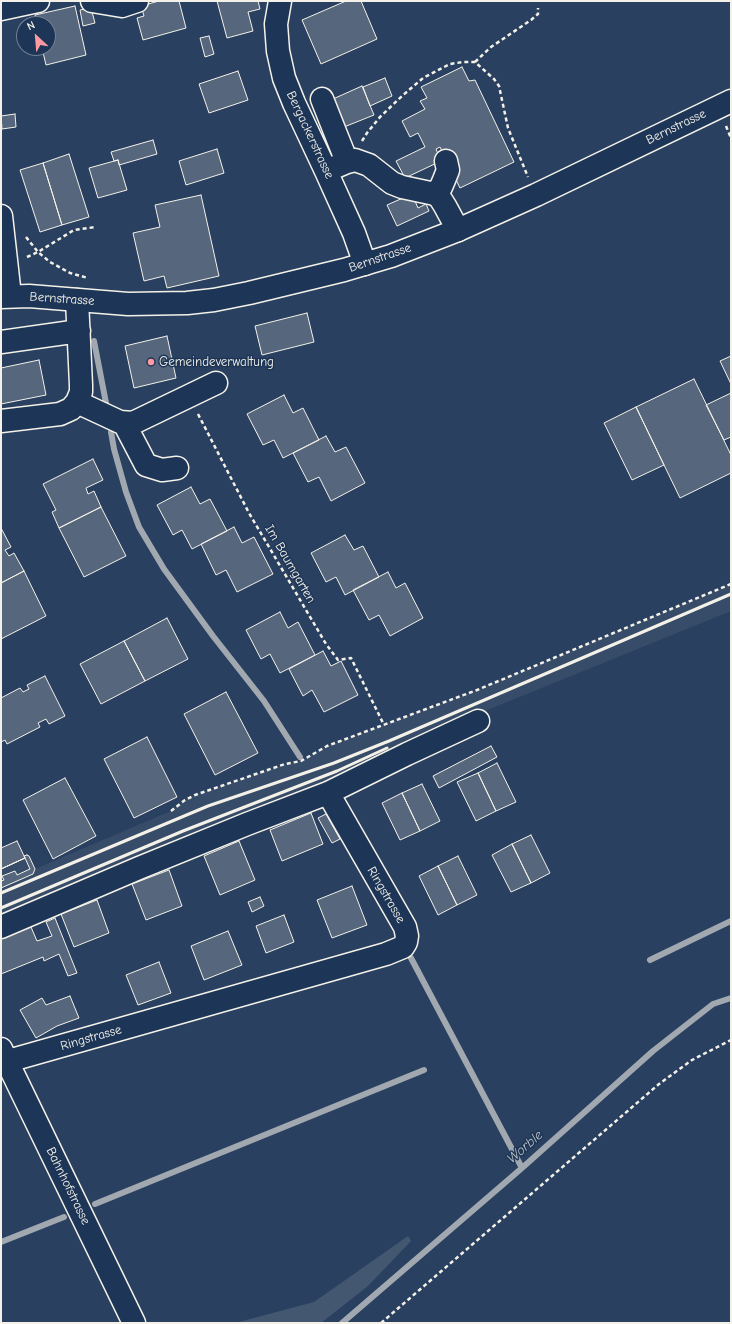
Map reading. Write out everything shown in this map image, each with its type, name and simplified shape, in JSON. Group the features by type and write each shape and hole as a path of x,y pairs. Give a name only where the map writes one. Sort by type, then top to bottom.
{"street":[{"path":"1,9 38,1"},
{"path":"92,1 122,6 137,1"},
{"name":"Bergackerstrasse","path":"280,1 276,24 278,51 284,78 354,233 365,264"},
{"path":"322,99 351,161"},
{"name":"Bernstrasse","path":"6,296 29,296 128,304 159,304 214,300 283,285 365,264 391,256 458,230 536,195 731,101"},
{"path":"326,171 351,161 369,165 392,182 402,187 435,194 440,198 458,230"},
{"path":"435,194 441,187 448,170 446,161"},
{"path":"1,216 7,259 6,296"},
{"path":"1,421 60,414 71,409 78,402 81,392 81,385 77,300"},
{"path":"1,342 79,331"},
{"path":"78,402 124,423 133,423 216,383"},
{"path":"124,423 146,465 162,470 177,468"},
{"path":"1,927 153,862 328,793 478,721"},
{"name":"Ringstrasse","path":"4,1054 386,954 403,947 407,936 405,928 328,793"},
{"name":"Bahnhofstrasse","path":"4,1054 134,1323"}],"path":[{"path":"475,62 491,47 531,20 538,14 538,8"},
{"path":"351,161 367,133 380,117 415,83 450,64 475,62 494,79 499,86 508,128 536,195"},
{"path":"7,259 29,257 74,230 96,227"},
{"path":"22,231 38,252 50,262 70,273 94,279"},
{"name":"Im Baumgarten","path":"188,396 249,513 326,644 338,660 351,658 384,725"},
{"path":"171,811 185,800 195,795 285,764 301,761 327,746 477,690 731,584"},
{"path":"381,1323 659,1084 692,1060 731,1040"}],"shaded area":[{"path":"731,584 731,611 490,709 403,749 333,784 1,921 1,869 24,856 29,856 35,869 171,811 185,800 195,795 285,764 301,761 327,746 477,690"},
{"path":"408,1236 411,1241 368,1286 321,1323 235,1323 314,1302"}],"building":[{"path":"159,1 179,1 186,28 143,40 137,18 144,16 141,6"},
{"path":"217,1 258,1 260,9 248,12 253,31 227,38"},
{"path":"346,1 361,1 377,39 321,64 302,20"},
{"path":"75,6 86,55 46,65 44,56 56,56 56,16 35,15"},
{"path":"91,8 95,23 83,26 80,10"},
{"path":"209,36 214,54 205,57 200,38"},
{"path":"462,67 469,81 475,80 514,162 460,188 440,147 436,149 441,161 405,178 396,161 425,147 418,133 410,137 402,121 425,109 420,101 427,98 421,87"},
{"path":"238,71 248,100 209,113 199,84"},
{"path":"385,78 392,96 370,106 363,87"},
{"path":"362,86 374,115 344,127 333,99"},
{"path":"15,114 16,127 2,129 1,116"},
{"path":"153,140 157,154 119,165 118,160 114,161 111,152"},
{"path":"217,149 224,173 186,185 179,161"},
{"path":"69,154 89,217 62,225 43,163"},
{"path":"118,160 127,190 98,198 89,168"},
{"path":"43,163 62,225 40,232 20,170"},
{"path":"412,194 418,208 426,204 429,211 397,226 387,205"},
{"path":"201,195 219,276 167,288 164,276 144,281 133,233 160,227 155,205"},
{"path":"307,313 314,342 262,355 255,326"},
{"name":"Gemeindeverwaltung","path":"167,336 176,378 134,388 125,346"},
{"path":"731,356 731,384 720,361"},
{"path":"39,360 46,395 1,404 1,368"},
{"path":"694,379 731,455 731,473 680,498 636,407"},
{"path":"731,393 731,437 724,440 706,405"},
{"path":"284,395 293,413 303,408 319,440 283,458 274,440 263,445 247,414"},
{"path":"636,407 664,465 632,480 604,423"},
{"path":"326,436 335,452 346,447 365,483 331,501 319,477 308,482 293,453"},
{"path":"93,459 103,480 86,488 88,494 94,491 101,507 59,528 52,512 56,510 43,484"},
{"path":"191,487 200,504 210,499 227,531 192,549 182,530 173,535 157,505"},
{"path":"101,507 126,556 84,577 59,528"},
{"path":"234,527 242,543 254,537 273,574 237,592 226,570 216,575 201,544"},
{"path":"1,528 11,547 5,550 9,556 14,553 24,571 1,583"},
{"path":"345,535 354,550 363,546 379,577 345,595 336,577 326,582 311,553"},
{"path":"24,571 46,616 1,639 1,583"},
{"path":"388,572 396,588 405,583 423,618 390,636 379,615 369,620 353,590"},
{"path":"280,612 288,628 298,622 315,655 280,673 270,654 261,659 246,630"},
{"path":"167,618 188,659 145,681 124,641"},
{"path":"124,641 145,681 101,704 80,664"},
{"path":"323,651 331,666 341,661 358,695 324,712 312,690 303,696 289,669"},
{"path":"45,676 65,716 49,724 46,719 38,723 40,727 7,744 5,740 1,742 1,698 20,688 23,692 29,689 27,685"},
{"path":"226,692 258,753 215,775 184,714"},
{"path":"147,737 177,797 134,818 104,759"},
{"path":"491,746 497,757 439,788 433,776"},
{"path":"497,763 516,802 496,811 478,773"},
{"path":"478,773 496,811 476,821 457,782"},
{"path":"65,778 96,836 53,859 23,800"},
{"path":"422,784 440,821 420,831 402,793"},
{"path":"402,793 420,831 400,840 382,803"},
{"path":"311,813 323,844 282,861 270,830"},
{"path":"326,814 340,839 332,843 318,818"},
{"path":"531,835 550,873 531,883 512,844"},
{"path":"17,841 25,858 1,869 1,848"},
{"path":"239,841 255,880 220,895 204,856"},
{"path":"512,844 531,883 511,892 492,855"},
{"path":"24,856 29,856 35,869 33,874 1,888 1,869 25,858"},
{"path":"458,856 477,895 457,905 438,866"},
{"path":"25,858 30,869 17,875 15,871 2,876 4,880 1,881 1,869"},
{"path":"438,866 457,905 438,915 419,876"},
{"path":"169,870 182,906 146,920 132,884"},
{"path":"352,886 367,925 332,938 317,900"},
{"path":"260,897 264,906 252,912 248,902"},
{"path":"97,900 109,933 74,947 61,914"},
{"path":"284,915 294,942 266,953 256,926"},
{"path":"55,918 77,973 68,976 59,954 44,961 43,957 1,974 1,939 31,927 37,941 52,936 46,922"},
{"path":"228,931 242,965 204,980 191,946"},
{"path":"159,962 171,993 138,1005 126,975"},
{"path":"70,996 79,1018 57,1026 36,1038 20,1010 42,998 46,1005"}],"waterway":[{"path":"94,341 106,403"},
{"path":"111,432 114,449 126,492 139,527 164,569 213,636 264,701 300,757"},
{"path":"650,960 731,921"},
{"path":"411,958 522,1168"},
{"name":"Worble","path":"342,1323 522,1168 653,1051 713,1004 731,998"},
{"path":"95,1204 424,1070"},
{"path":"1,1242 64,1217"}],"railway":[{"path":"1,893 208,806 334,763 389,741 731,594"},
{"path":"1,908 183,831 337,771 387,748"}],"place":[{"name":"Gemeindeverwaltung","path":"151,362"}]}
